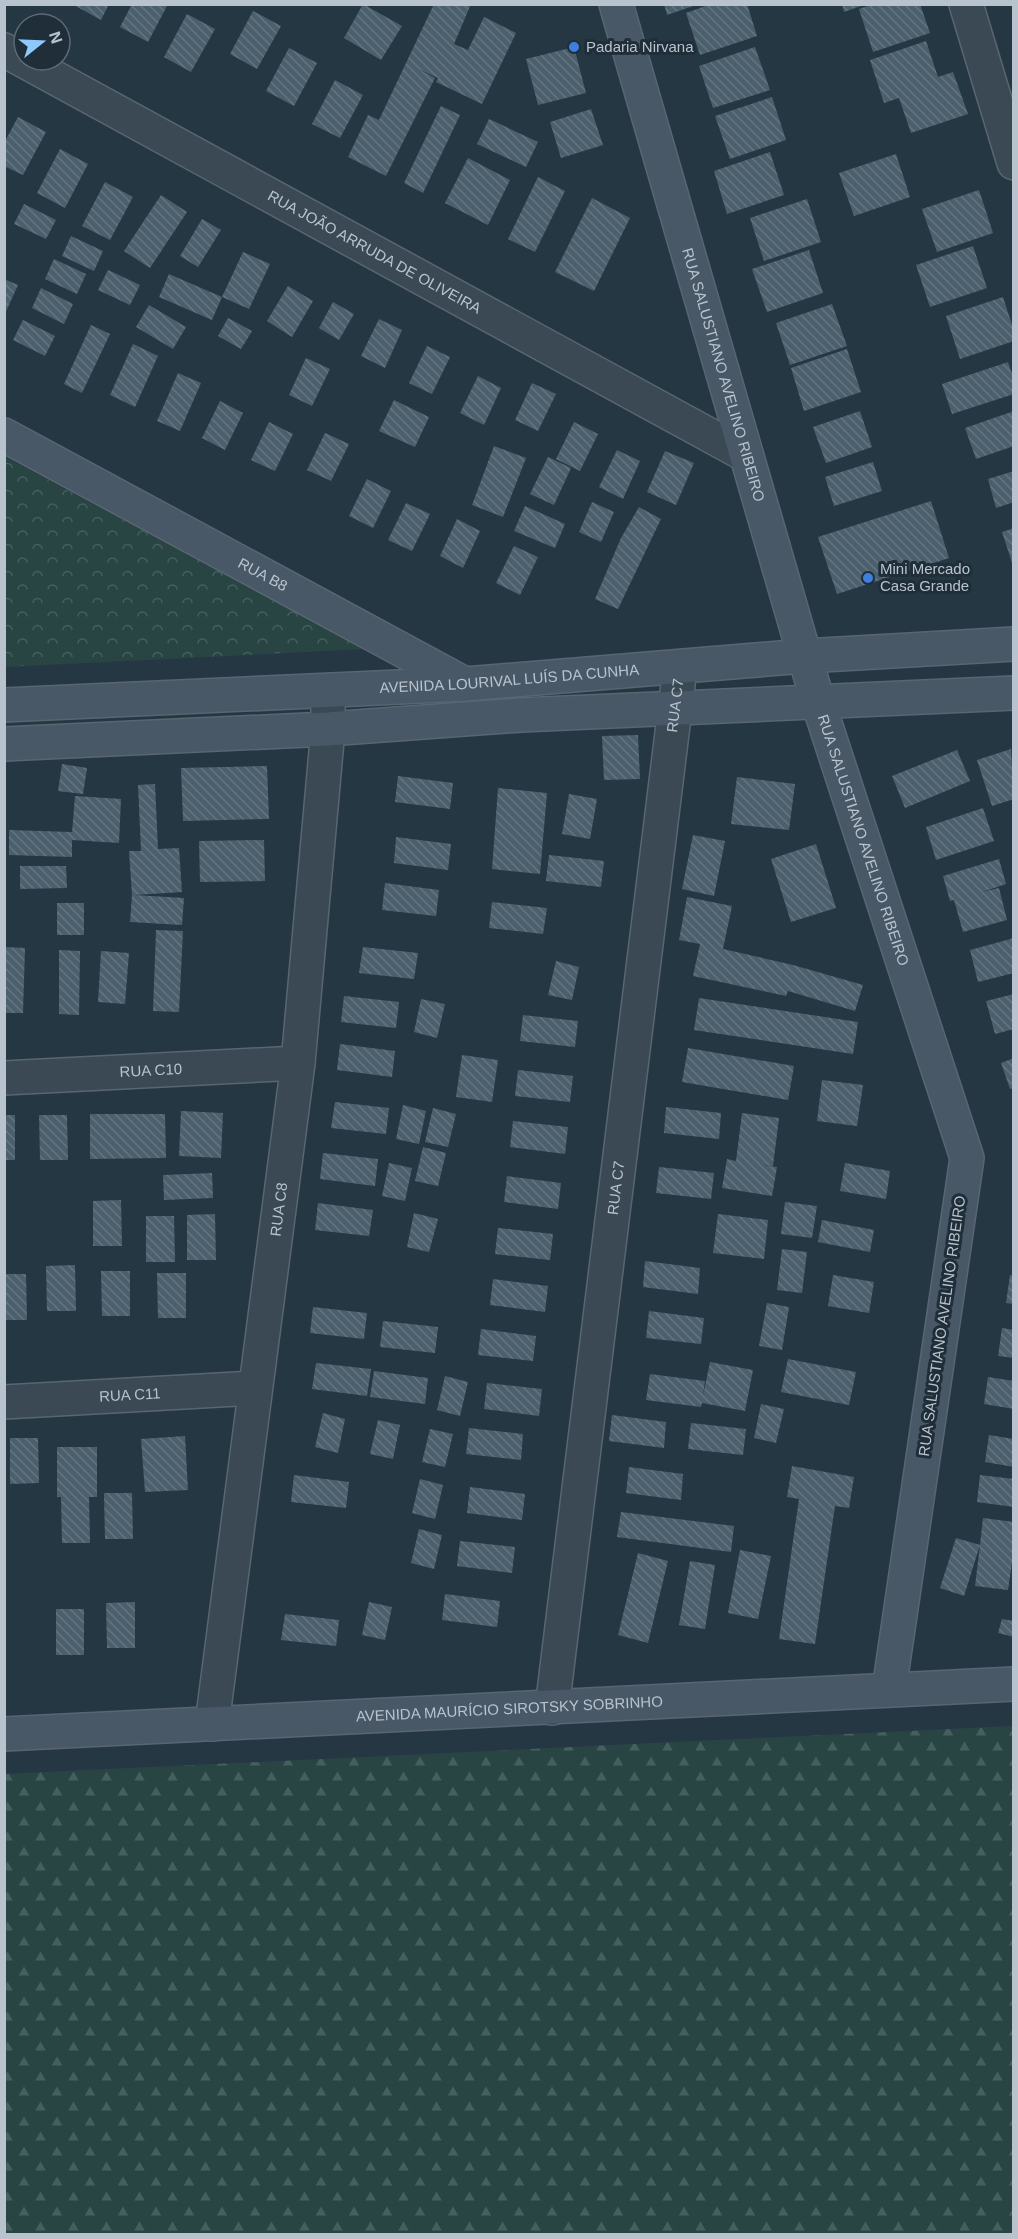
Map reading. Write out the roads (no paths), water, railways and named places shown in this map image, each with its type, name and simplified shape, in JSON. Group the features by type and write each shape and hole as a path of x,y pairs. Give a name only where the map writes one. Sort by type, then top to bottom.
{"street":[{"path":"966,4 1014,163"},
{"name":"RUA SALUSTIANO AVELINO RIBEIRO","path":"615,5 818,702 967,1158 889,1690"},
{"name":"RUA JOÃO ARRUDA DE OLIVEIRA","path":"4,50 744,454"},
{"name":"RUA B8","path":"4,435 521,715"},
{"name":"AVENIDA LOURIVAL LUÍS DA CUNHA","path":"4,705 465,684 806,656 1014,644"},
{"name":"RUA C7","path":"552,1708 680,668"},
{"name":"RUA C8","path":"212,1724 298,1063 328,729 328,692"},
{"path":"4,744 328,729 521,715 675,710 1014,693"},
{"name":"RUA C10","path":"4,1078 298,1063"},
{"name":"RUA C11","path":"4,1402 255,1388"},
{"name":"AVENIDA MAURÍCIO SIROTSKY SOBRINHO","path":"4,1734 1014,1684"}],"place":[{"name":"Padaria Nirvana","path":"574,47"},
{"name":"Mini Mercado Casa Grande","path":"868,578"}]}
